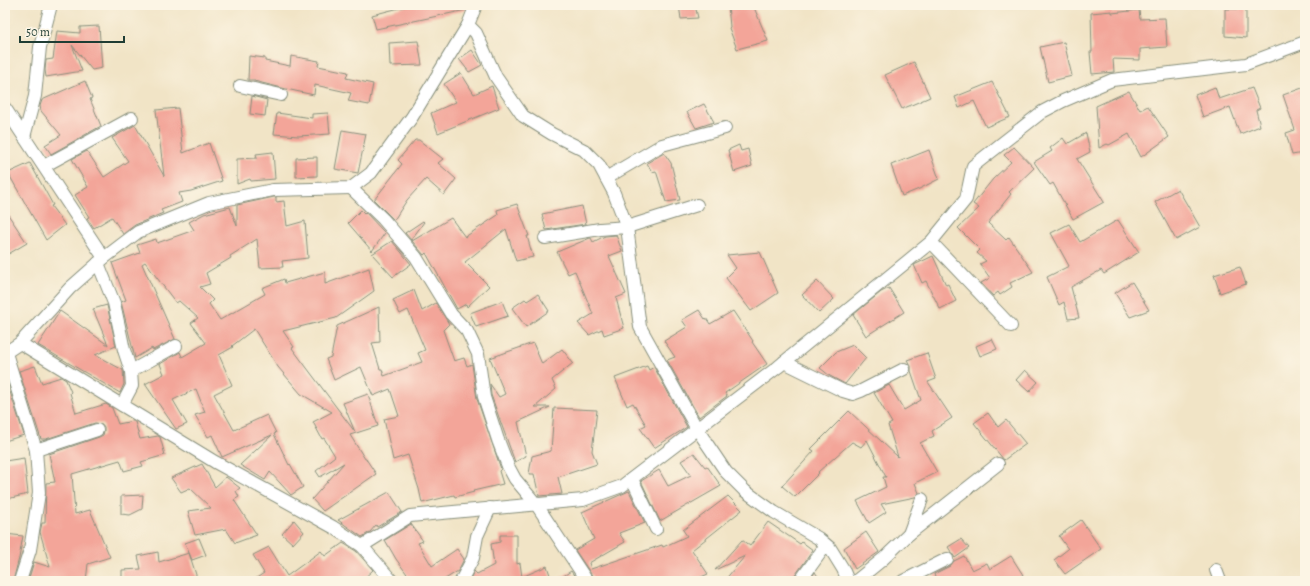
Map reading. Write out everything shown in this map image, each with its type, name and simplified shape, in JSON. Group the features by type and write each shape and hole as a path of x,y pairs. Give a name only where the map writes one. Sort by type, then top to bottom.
{"street":[{"path":"24,137 35,96 40,47 51,5"},
{"path":"20,581 30,550 39,493 36,450 5,353 20,343 70,288 138,232 209,203 273,190 351,188 371,173 412,117 468,25 476,5"},
{"path":"468,25 476,33 496,77 523,116 552,134 584,150 599,165 614,193 627,227 640,328 697,429 726,472 745,491 774,512 818,538 830,548 843,568 848,581"},
{"path":"362,546 410,516 583,500 622,486 784,362 931,242 966,199 974,166 1042,112 1063,101 1112,80 1246,64 1305,42"},
{"path":"240,86 280,95"},
{"path":"5,108 44,166 101,261 114,303 124,350 131,371 132,386 122,405"},
{"path":"44,166 132,118"},
{"path":"606,178 662,145 725,128"},
{"path":"351,188 383,219 416,257 451,314 467,330 478,354 484,397 498,440 515,479 536,504 587,581"},
{"path":"545,238 600,229 627,227 697,205"},
{"path":"931,242 1011,326"},
{"path":"20,343 216,462 333,527 362,546 392,581"},
{"path":"131,371 176,346"},
{"path":"784,362 843,391 853,394 904,369"},
{"path":"36,450 98,430"},
{"path":"856,581 883,559 909,534 998,464"},
{"path":"632,479 656,529"},
{"path":"909,534 922,499"},
{"path":"461,581 473,558 478,536 490,508"},
{"path":"800,581 826,545"},
{"path":"903,581 947,559"}],"building":[{"path":"411,5 466,5 466,10 376,29 372,15"},
{"path":"679,5 695,5 698,18 681,19"},
{"path":"728,5 753,5 768,41 737,49 729,28"},
{"path":"1225,9 1246,9 1246,38 1225,36"},
{"path":"1139,10 1140,19 1165,18 1167,47 1140,49 1140,60 1113,59 1114,72 1092,74 1090,52 1092,52 1091,13 1112,11 1112,13"},
{"path":"99,26 102,68 92,70 72,45 82,71 46,77 46,60 53,59 57,31 80,33 80,27"},
{"path":"418,41 422,65 390,66 389,43"},
{"path":"1064,42 1072,76 1048,82 1040,47"},
{"path":"472,50 482,65 469,72 459,59"},
{"path":"249,56 265,58 265,61 290,66 291,56 319,61 318,66 348,72 346,78 373,84 369,105 348,101 351,93 315,85 314,95 254,81 255,80 248,80"},
{"path":"914,62 930,97 902,109 885,75"},
{"path":"461,73 474,94 492,86 499,108 438,133 431,113 456,102 444,84"},
{"path":"85,81 92,98 90,99 101,126 51,154 45,145 61,135 41,111 40,106 42,100"},
{"path":"992,82 1010,117 986,127 974,101 959,108 955,97"},
{"path":"1215,87 1219,99 1252,88 1260,108 1256,110 1260,126 1240,134 1230,107 1203,117 1195,95"},
{"path":"1305,87 1305,154 1292,155 1286,133 1295,130 1283,95"},
{"path":"1129,91 1140,110 1148,106 1169,137 1141,157 1129,134 1109,145 1107,144 1099,148 1096,106"},
{"path":"252,96 267,100 265,116 250,114"},
{"path":"704,104 714,122 696,128 687,112"},
{"path":"178,108 183,153 209,143 222,181 191,191 179,193 182,202 161,210 163,213 135,225 123,234 112,217 94,228 75,195 88,187 72,159 87,151 104,177 128,161 112,138 135,125 164,176 156,110"},
{"path":"277,113 312,118 312,114 328,113 330,134 298,136 274,134"},
{"path":"342,130 366,134 358,173 335,169"},
{"path":"1086,133 1090,152 1077,159 1104,202 1073,219 1053,183 1050,185 1034,162 1052,151 1050,148 1063,138 1067,144"},
{"path":"415,140 419,140 443,159 438,163 456,179 444,195 426,179 407,200 394,220 374,200 402,164 398,160"},
{"path":"739,145 741,151 748,149 752,166 734,172 728,150"},
{"path":"1014,147 1034,168 1009,192 1011,194 988,223 1006,240 1009,237 1033,272 1010,283 1012,287 1000,295 998,292 993,296 981,283 990,278 980,264 986,261 977,253 980,250 958,228 979,208 973,204 993,179 1011,162 1004,155"},
{"path":"929,150 939,179 902,196 891,165"},
{"path":"273,152 275,179 251,181 250,179 237,184 237,159 257,158 256,154"},
{"path":"664,153 671,163 680,200 666,202 656,171 652,172 647,163"},
{"path":"317,157 317,176 296,177 296,158"},
{"path":"30,163 53,205 51,206 65,225 46,240 8,173"},
{"path":"1178,189 1200,227 1176,240 1155,202"},
{"path":"276,197 276,202 284,201 287,226 305,221 308,258 282,261 283,267 260,268 257,239 230,256 231,258 206,273 210,284 200,287 213,300 209,304 220,320 265,294 262,288 284,279 285,283 325,272 325,284 369,268 374,291 336,318 283,331 294,347 292,348 355,432 343,403 368,394 378,426 350,435 376,474 323,511 312,499 344,463 320,477 316,471 335,456 324,438 322,439 313,422 332,412 301,394 278,367 254,329 232,346 233,347 219,355 232,385 214,394 234,430 267,415 276,433 274,434 289,465 290,464 303,487 291,495 270,472 265,480 240,465 272,435 222,457 212,435 208,437 195,415 205,412 196,389 173,400 187,424 176,429 145,384 164,374 160,364 180,352 182,357 206,343 191,323 198,318 179,301 176,303 145,262 142,264 175,339 153,350 152,348 135,358 121,302 126,300 112,263 140,253 137,245 156,239 157,243 194,230 189,222 204,214 230,207 237,226 237,205"},
{"path":"517,204 529,236 527,236 533,257 516,261 506,229 465,262 489,286 467,307 466,304 457,309 426,253 424,255 412,241 451,218 465,237 498,215 497,210"},
{"path":"582,206 586,224 546,230 542,214"},
{"path":"5,210 27,243 5,256"},
{"path":"361,210 364,213 365,212 385,233 372,251 348,223"},
{"path":"1118,220 1139,252 1104,274 1101,270 1071,287 1079,318 1068,319 1064,302 1059,305 1047,277 1069,266 1051,233 1069,224 1080,242"},
{"path":"423,221 424,222 411,240 405,233"},
{"path":"616,235 622,251 609,256 626,294 616,298 624,328 604,335 602,329 589,335 578,323 593,314 575,271 568,274 557,252 590,238 593,242 605,236"},
{"path":"392,241 411,264 393,277 372,254"},
{"path":"760,252 778,293 751,311 726,278 736,268 727,255"},
{"path":"933,256 946,285 948,284 956,301 940,309 926,281 922,283 914,265"},
{"path":"1240,267 1246,284 1220,293 1214,275"},
{"path":"817,281 834,299 819,313 802,295"},
{"path":"1132,282 1149,310 1130,317 1115,293"},
{"path":"889,288 904,312 866,336 853,315 881,292"},
{"path":"414,290 422,311 436,303 449,324 443,330 454,361 464,358 467,366 472,364 477,399 501,469 499,471 503,484 455,497 454,495 422,503 408,455 393,460 384,419 399,416 390,389 373,396 361,367 334,380 326,359 331,357 337,326 379,307 380,342 372,343 380,369 382,369 384,376 422,362 418,353 425,350 408,310 400,314 393,300"},
{"path":"538,294 549,311 526,327 512,308 525,299 527,301"},
{"path":"502,301 508,316 476,327 470,313"},
{"path":"107,305 116,346 95,355 123,370 124,384 120,393 38,345 60,311 108,345 93,309"},
{"path":"699,310 710,324 733,311 767,364 725,393 727,396 699,417 667,360 675,357 664,341 687,327 682,320"},
{"path":"992,339 997,349 980,356 976,346"},
{"path":"533,343 542,364 562,349 573,363 552,380 556,389 535,407 550,407 518,422 526,456 515,462 491,395 490,384 499,397 505,394 490,358"},
{"path":"853,345 866,358 845,384 830,376 820,368 836,352"},
{"path":"927,353 936,379 928,382 952,418 932,431 934,436 920,443 937,472 915,483 919,493 915,497 881,504 886,512 869,523 857,501 886,487 883,477 886,477 867,440 861,447 852,442 818,472 819,473 795,497 782,486 814,451 811,449 849,411 898,457 888,425 892,423 874,393 889,385 904,410 921,400 911,371 911,366 907,360"},
{"path":"35,366 42,383 61,377 66,380 71,392 70,393 76,413 106,404 112,408 118,424 133,421 135,422 140,439 160,437 165,455 141,462 143,466 124,471 120,460 72,474 75,514 90,510 110,557 88,564 86,581 28,581 34,562 50,567 40,532 42,523 45,523 46,483 55,482 49,454 99,437 103,435 104,431 102,424 95,423 46,439 41,439 19,371"},
{"path":"647,366 649,370 654,367 687,427 654,448 640,428 646,425 633,403 627,406 615,378"},
{"path":"1025,370 1038,382 1029,392 1016,380"},
{"path":"5,376 24,435 5,441"},
{"path":"554,408 597,410 592,451 597,464 558,477 562,494 539,496 534,474 529,474 532,456 551,451"},
{"path":"988,413 998,427 1006,420 1026,444 1004,460 974,423"},
{"path":"694,453 705,467 707,466 721,486 660,521 641,481 659,470 668,486 691,475 681,461"},
{"path":"24,458 28,494 7,499 5,491 5,461"},
{"path":"202,464 215,487 226,477 240,488 236,491 239,497 234,500 257,535 235,543 226,529 195,535 188,511 211,508 190,488 181,492 171,478"},
{"path":"629,491 645,523 619,533 625,542 589,563 591,569 662,545 663,547 687,536 683,530 728,496 742,510 692,550 708,574 692,581 594,581 593,577 575,550 594,539 582,512"},
{"path":"389,492 402,512 377,527 376,525 370,532 362,537 338,520"},
{"path":"143,495 142,509 130,515 121,514 121,496"},
{"path":"294,520 304,532 293,544 282,534"},
{"path":"1081,520 1101,549 1065,574 1054,560 1068,549 1059,536"},
{"path":"768,522 800,544 802,542 813,550 794,577 793,581 724,581 745,556 715,570 742,540 750,546"},
{"path":"411,524 423,541 418,543 432,566 457,549 464,559 458,571 442,581 412,581 396,559 385,540"},
{"path":"866,532 879,552 855,569 844,548"},
{"path":"5,534 23,536 13,581 5,581"},
{"path":"500,535 517,535 517,564 520,563 522,577 547,566 552,581 469,581 474,571 477,574 494,565 491,544 500,542"},
{"path":"199,538 206,555 192,560 185,543"},
{"path":"961,539 969,548 955,558 948,547"},
{"path":"343,543 356,551 373,570 361,581 252,581 264,573 253,555 269,547 287,576 321,551 325,556"},
{"path":"158,552 159,562 189,553 198,581 122,581 122,570 141,569 138,556"},
{"path":"964,556 972,570 987,563 990,569 1011,556 1023,575 1012,581 937,581 934,574 950,566 954,561"},
{"path":"571,571 578,581 556,581"},
{"path":"815,572 821,581 809,581"}]}
